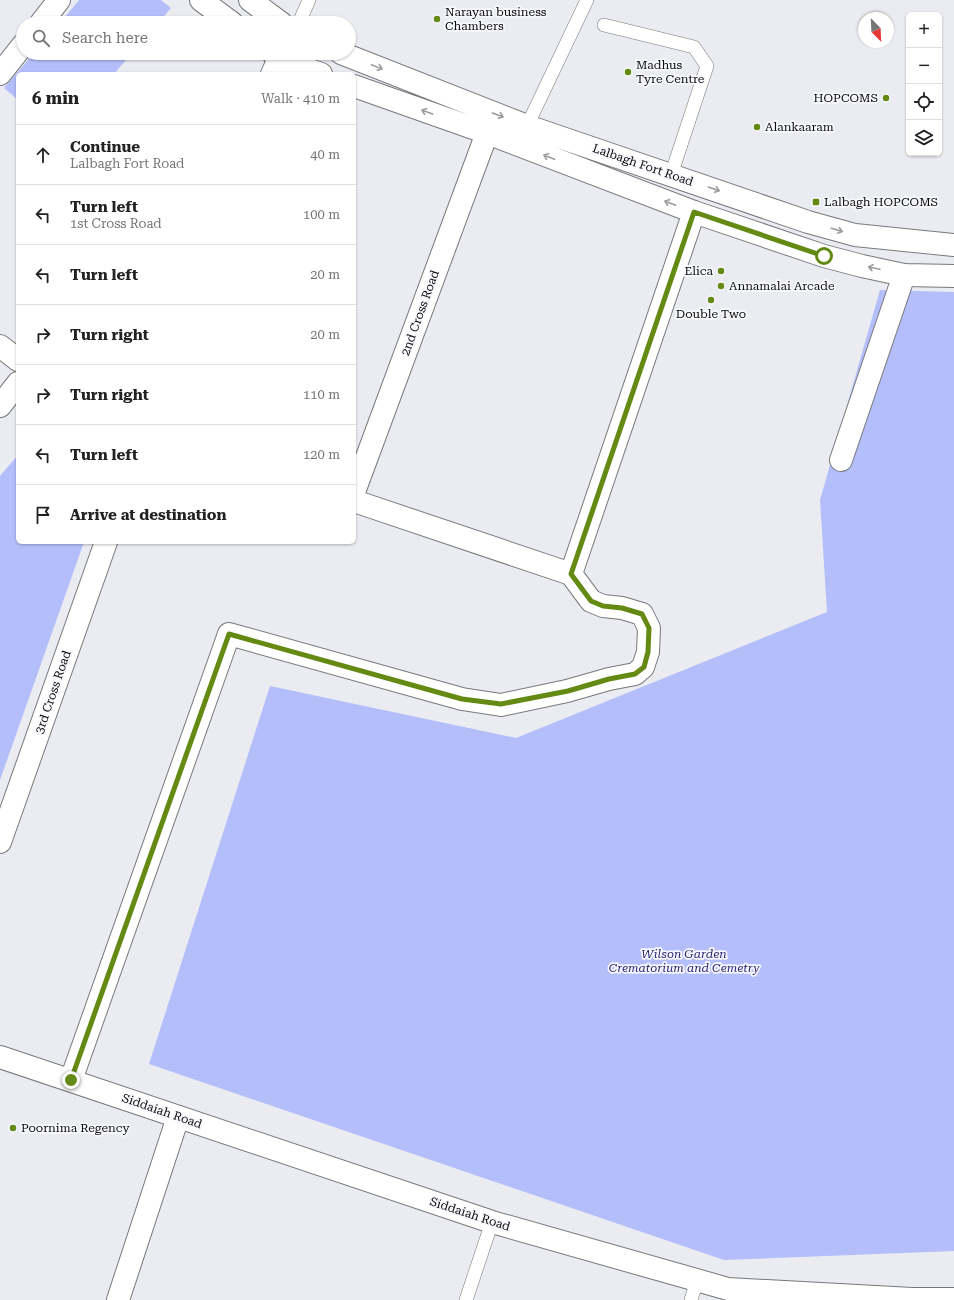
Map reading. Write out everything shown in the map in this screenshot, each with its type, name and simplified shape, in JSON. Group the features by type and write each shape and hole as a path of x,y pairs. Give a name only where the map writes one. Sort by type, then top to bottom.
{"street":[{"path":"46,16 59,0"},
{"path":"201,0 223,16"},
{"path":"250,0 272,16"},
{"path":"0,74 16,54"},
{"name":"Lalbagh Fort Road","path":"356,59 527,126 808,222 855,235 954,245"},
{"path":"275,61 295,65 315,72"},
{"name":"Lalbagh Fort Road","path":"356,87 487,133 694,212 824,256 904,275 954,276"},
{"name":"2nd Cross Road","path":"356,487 487,133"},
{"path":"571,574 694,212"},
{"path":"841,460 904,275"},
{"path":"0,346 16,358"},
{"path":"0,406 16,386"},
{"path":"71,1080 229,634 462,699 501,704 568,691 609,679 635,674 644,667 648,652 649,628 642,614 622,608 603,606 591,601 571,574 356,502"},
{"name":"3rd Cross Road","path":"0,842 105,544"},
{"name":"Siddaiah Road","path":"0,1057 694,1290 728,1288 912,1300 954,1299"},
{"path":"118,1300 178,1117"}],"lane":[{"path":"302,16 309,0"},
{"path":"527,126 587,0"},
{"path":"604,25 694,47 707,66 671,175"},
{"path":"466,1300 492,1222"}],"green space":[{"path":"79,0 161,0 171,8 164,16 66,16"},
{"path":"28,60 126,60 116,72 18,72"},
{"path":"16,74 16,98 4,88"},
{"name":"Wilson Garden Crematorium and Cemetry","path":"880,290 954,292 954,1251 724,1260 149,1064 270,686 516,738 827,612 820,500"},
{"path":"16,457 16,544 83,544 0,780 0,476"}],"place":[{"name":"Narayan business Chambers","path":"437,19"},
{"name":"Madhus Tyre Centre","path":"628,72"},
{"name":"HOPCOMS","path":"886,98"},
{"name":"Alankaaram","path":"757,127"},
{"name":"Lalbagh HOPCOMS","path":"816,202"},
{"name":"Elica","path":"721,271"},
{"name":"Annamalai Arcade","path":"721,286"},
{"name":"Double Two","path":"711,300"},
{"name":"Poornima Regency","path":"13,1128"}],"route":[{"path":"71,1080 229,634 462,699 501,704 568,691 609,679 635,674 644,667 648,652 649,628 642,614 622,608 603,606 591,601 571,574 694,212 824,256"}]}
